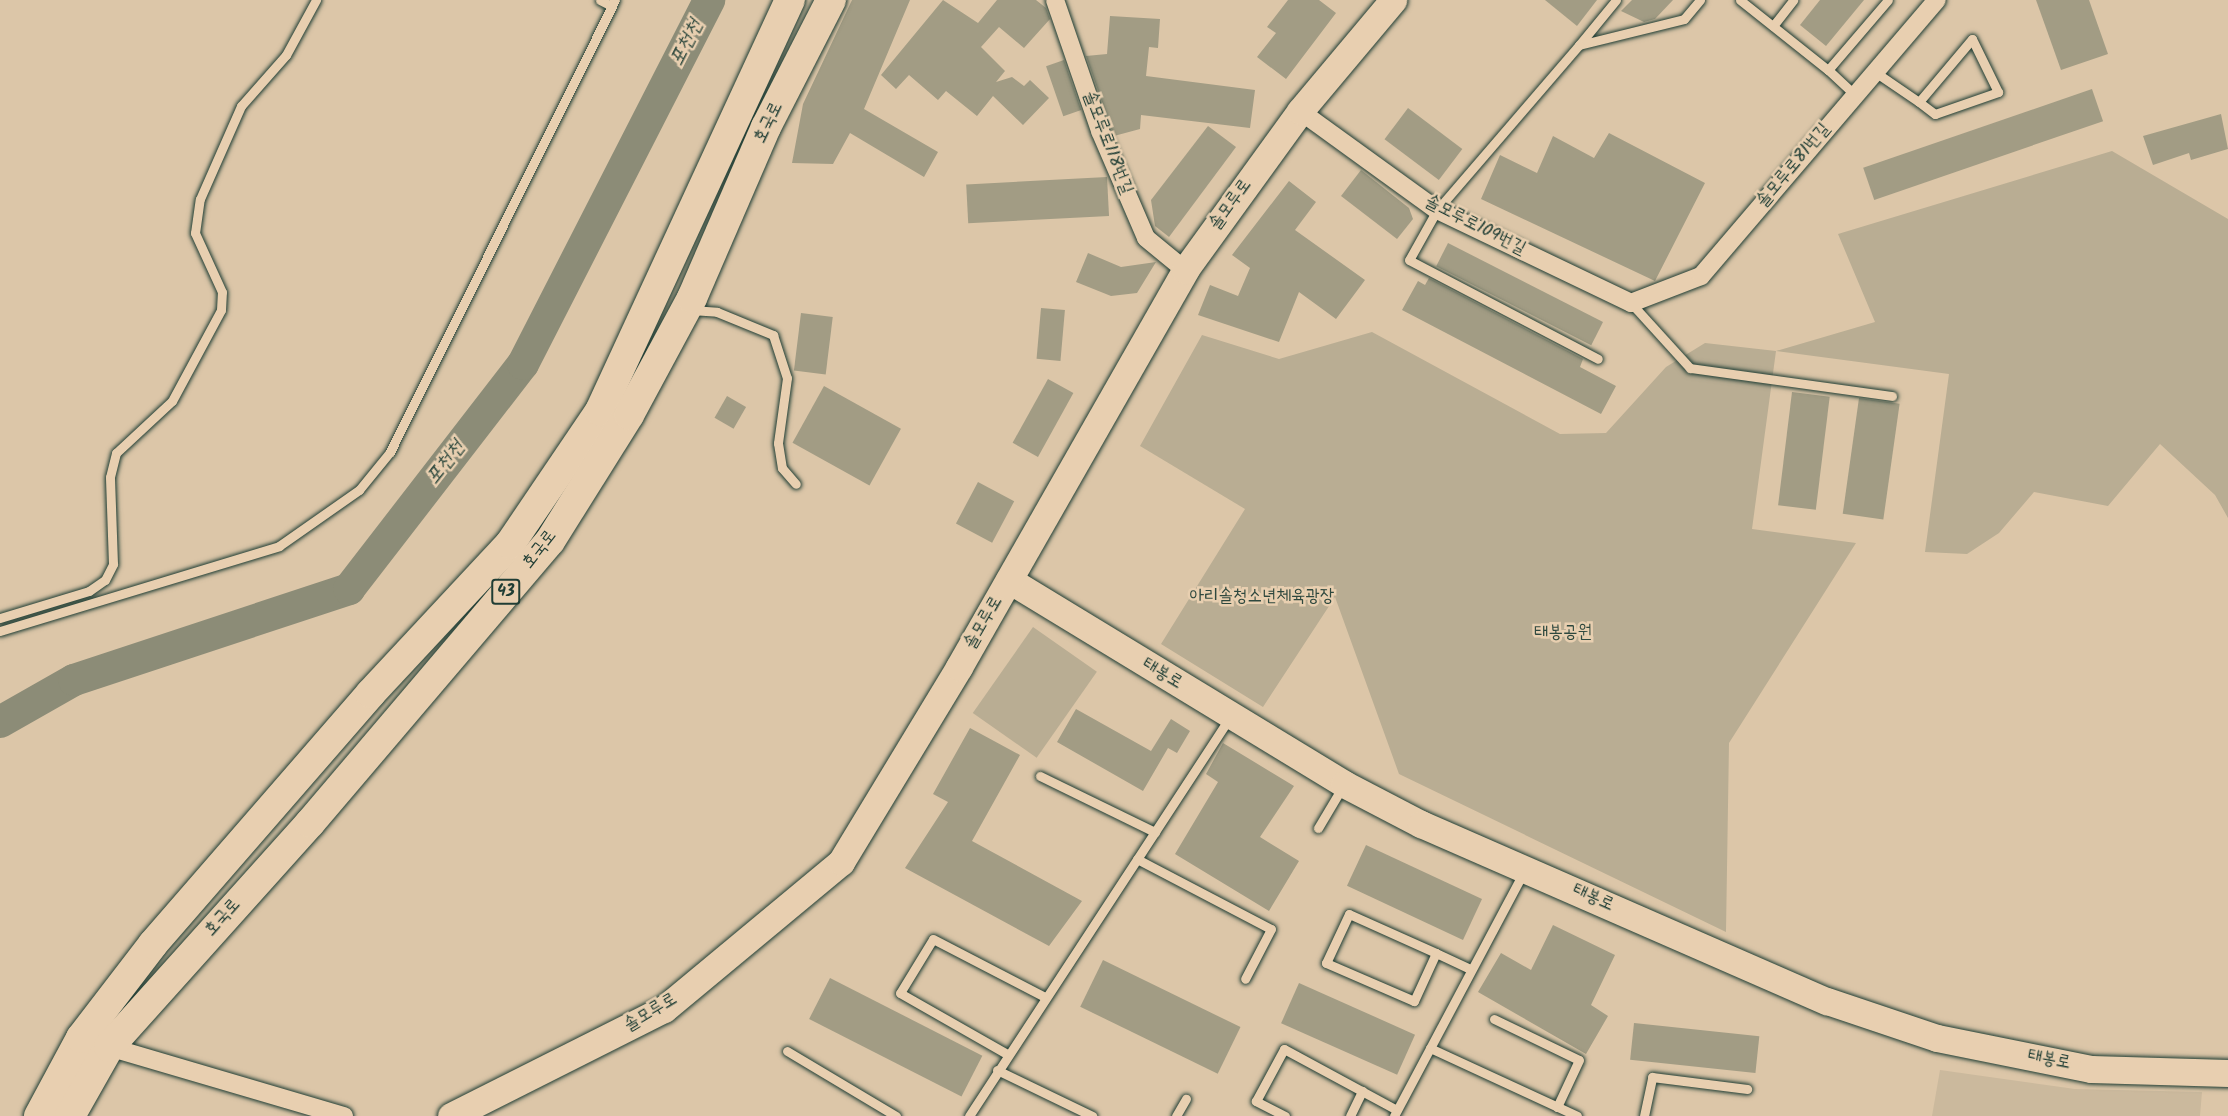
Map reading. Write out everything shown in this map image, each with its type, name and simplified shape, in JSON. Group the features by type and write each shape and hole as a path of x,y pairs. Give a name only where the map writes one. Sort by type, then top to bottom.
{"main road":[{"name":"호국로","path":"57,1112 81,1038 153,944 371,693 510,544 600,411 790,0"},
{"name":"호국로","path":"57,1112 109,1047 310,823 550,541 686,310 766,128 831,0"},
{"name":"솔모루로","path":"450,1116 664,1009 841,862 1009,580 1185,270 1300,111 1393,0"},
{"name":"태봉로","path":"1009,580 1344,784 1526,869 1827,1001 1938,1038 2091,1068 2228,1073"}],"street":[{"name":"솔모루로118번길","path":"1055,0 1100,131 1146,238 1185,270"},
{"name":"솔모루로81번길","path":"1630,303 1701,276 1854,94 1937,0"},
{"name":"솔모루로109번길","path":"1300,111 1437,210 1630,303"},
{"path":"109,1047 344,1116"}],"lane":[{"path":"0,618 89,591 105,580 113,564 110,477 116,453 172,401 221,310 222,292 195,233 200,199 241,106 286,55 316,0"},
{"path":"0,631 279,546 359,490 390,452 614,3 600,0"},
{"path":"1598,359 1408,260 1437,210 1616,0"},
{"path":"1579,45 1684,19 1700,0"},
{"path":"1740,0 1828,70 1854,94"},
{"path":"1773,26 1793,0"},
{"path":"1828,70 1888,0"},
{"path":"1875,72 1935,114 1998,92 1972,39 1919,102"},
{"path":"1630,303 1690,368 1892,396"},
{"path":"686,310 717,312 773,335 787,378 778,443 782,468 796,484"},
{"path":"969,1116 1007,1054 1230,716"},
{"path":"1040,776 1155,832"},
{"path":"1317,828 1344,784"},
{"path":"1137,859 1271,929 1245,979"},
{"path":"1286,1116 1256,1101 1284,1049 1396,1113 1526,869"},
{"path":"1436,953 1414,1001 1326,963 1349,914 1472,969"},
{"path":"1007,1054 900,993 933,939 1045,997"},
{"path":"1494,1019 1579,1060 1557,1107"},
{"path":"1430,1048 1577,1116"},
{"path":"787,1051 896,1116"},
{"path":"997,1070 1092,1116"},
{"path":"1644,1116 1652,1077 1747,1089"},
{"path":"1350,1116 1362,1092"},
{"path":"1176,1116 1186,1099"}],"shaded area":[{"path":"1940,1070 2075,1089 2202,1092 2200,1116 1932,1116"}],"green space":[{"path":"2112,151 2228,219 2228,518 2215,495 2160,444 2108,506 2034,492 1999,533 1967,554 1925,552 1949,374 1776,351 1875,322 1838,234"},
{"name":"태봉공원","path":"1372,332 1560,434 1606,433 1666,367 1705,343 1776,351 1752,529 1856,543 1729,743 1726,932 1399,774 1335,597 1263,707 1161,644 1245,509 1140,446 1202,335 1279,359"},
{"path":"1033,627 1097,672 1037,758 973,713"}],"building":[{"path":"852,0 910,0 864,109 938,152 924,177 850,133 833,164 792,163 803,104"},
{"path":"943,0 978,23 997,0 1036,0 1046,8 1050,19 1024,48 999,27 981,47 1005,71 996,82 1012,77 1024,86 1030,80 1049,98 1023,125 993,96 977,116 946,91 938,100 909,75 896,89 881,75"},
{"path":"1288,0 1319,0 1336,13 1286,79 1257,57 1276,33 1267,27"},
{"path":"1545,0 1597,0 1577,26"},
{"path":"1632,0 1673,0 1655,19 1644,22 1621,11"},
{"path":"1820,0 1864,0 1826,46 1800,25"},
{"path":"2036,0 2089,0 2108,54 2061,70"},
{"path":"1110,16 1160,19 1158,48 1149,47 1146,76 1255,90 1250,128 1141,115 1140,129 1114,136 1086,56 1107,54"},
{"path":"1064,60 1081,110 1063,116 1046,66"},
{"path":"2092,89 2103,121 1874,200 1863,168"},
{"path":"1408,108 1462,149 1439,180 1385,139"},
{"path":"2221,114 2228,149 2191,160 2189,153 2153,165 2143,136"},
{"path":"1208,126 1236,147 1169,237 1155,226 1151,200"},
{"path":"1609,133 1705,183 1655,281 1481,199 1500,155 1537,173 1553,136 1594,158"},
{"path":"1361,170 1409,208 1413,219 1397,239 1341,196"},
{"path":"1107,177 1109,216 968,223 966,184"},
{"path":"1289,181 1316,202 1295,230 1365,280 1336,319 1299,292 1279,342 1198,315 1210,285 1238,296 1250,268 1232,255"},
{"path":"1448,243 1603,322 1591,345 1436,266"},
{"path":"1088,253 1121,267 1156,262 1137,293 1111,296 1076,282"},
{"path":"1429,278 1583,359 1580,367 1616,386 1601,414 1402,310 1418,281 1425,285"},
{"path":"1041,308 1065,310 1060,361 1037,359"},
{"path":"801,313 833,317 826,374 794,371"},
{"path":"1048,379 1073,393 1038,457 1013,443"},
{"path":"824,386 901,429 869,486 792,443"},
{"path":"1792,392 1830,397 1816,510 1778,505"},
{"path":"727,396 746,407 734,429 714,418"},
{"path":"1859,398 1900,404 1883,520 1843,514"},
{"path":"978,482 1014,501 992,543 956,523"},
{"path":"1076,709 1151,751 1171,719 1190,731 1177,753 1168,748 1143,791 1057,742"},
{"path":"970,728 1020,755 972,841 1082,901 1049,946 905,868 948,802 933,794"},
{"path":"1223,743 1294,786 1260,837 1299,861 1269,911 1175,854 1218,782 1206,774"},
{"path":"1366,845 1482,899 1463,940 1347,886"},
{"path":"1553,925 1615,955 1591,1005 1608,1016 1586,1054 1478,992 1501,953 1531,970"},
{"path":"1103,960 1241,1027 1218,1074 1080,1007"},
{"path":"830,978 982,1056 961,1097 809,1019"},
{"path":"1299,983 1415,1035 1397,1075 1281,1023"},
{"path":"1634,1023 1759,1036 1755,1073 1630,1060"}],"waterway":[{"name":"포천천","path":"0,722 74,680 349,589 523,364 709,0"}],"park label":[{"name":"아리솔청소년체육광장","path":"1262,597"}]}
